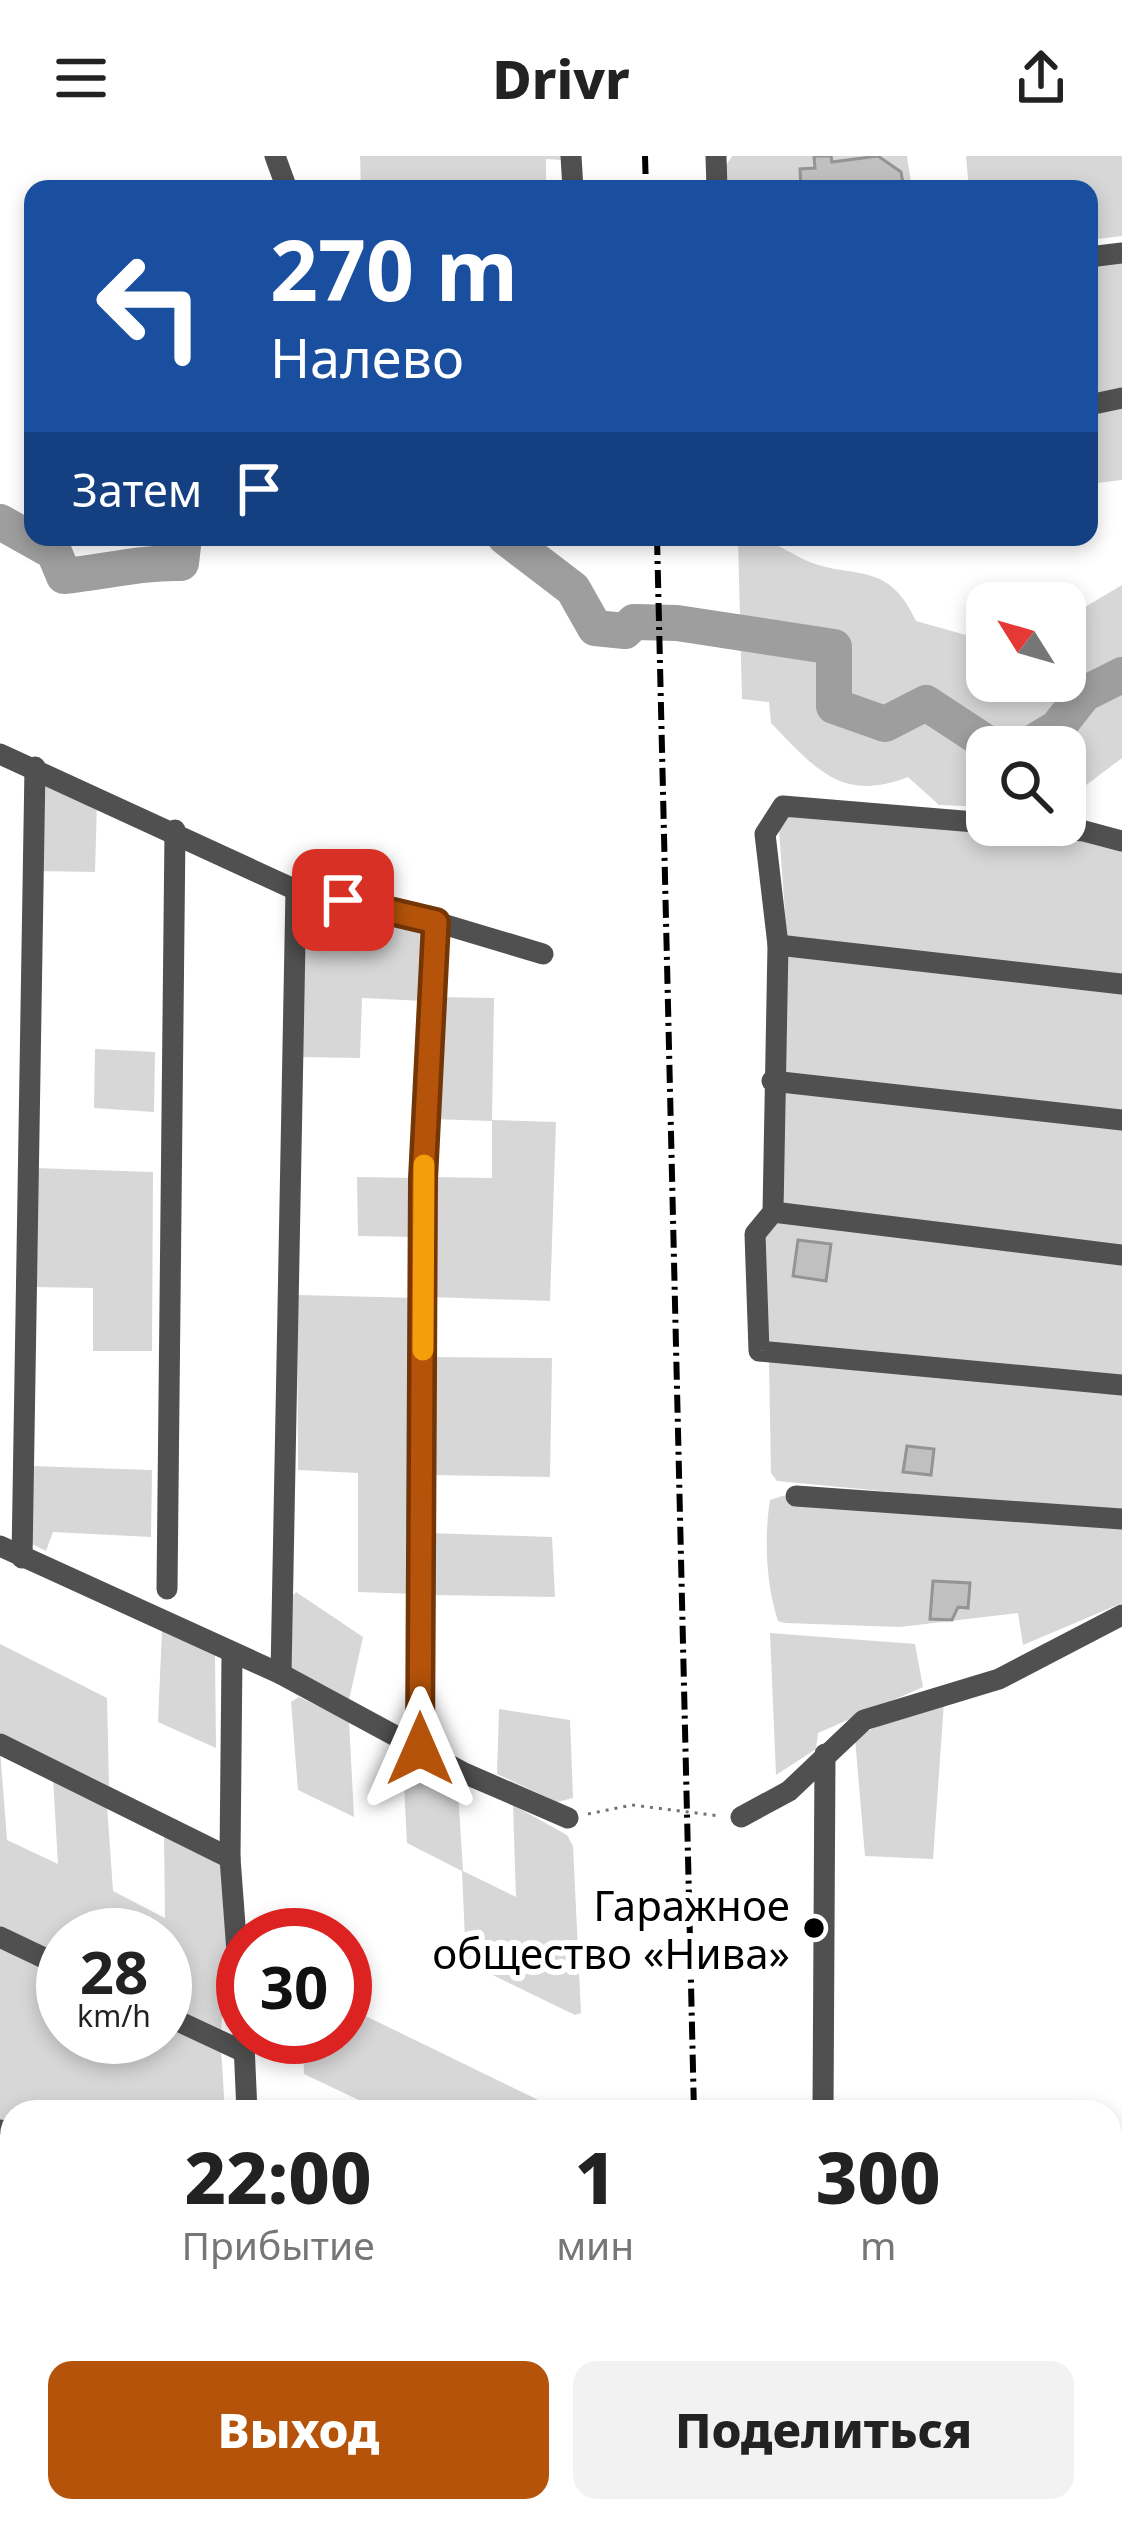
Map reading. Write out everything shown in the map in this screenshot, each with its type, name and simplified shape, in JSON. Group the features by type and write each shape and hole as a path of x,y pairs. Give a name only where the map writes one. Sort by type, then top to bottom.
{"street":[{"path":"0,754 175,830 296,890 436,922 543,954"},
{"path":"22,1558 34,767"},
{"path":"966,821 783,806 765,834 778,945 773,1212 755,1234 759,1351 1122,1385"},
{"path":"167,1589 175,830"},
{"path":"1086,832 1122,841"},
{"path":"280,1674 296,890"},
{"path":"420,1749 423,1179 436,922"},
{"path":"778,945 1122,984"},
{"path":"772,1081 1122,1120"},
{"path":"773,1212 1122,1255"},
{"path":"796,1496 1122,1519"},
{"path":"0,1546 280,1674 420,1749 568,1819"},
{"path":"741,1816 788,1791 865,1720 999,1679 1122,1615"},
{"path":"232,1655 234,1908"},
{"path":"0,1744 230,1858"},
{"path":"823,2100 825,1754"},
{"path":"0,1937 36,1954"},
{"path":"245,2064 246,2100"}],"path":[{"path":"568,1819 632,1805 741,1816"}],"shaded area":[{"path":"360,156 562,156 562,160 546,159 546,180 361,180"},
{"path":"732,156 907,156 911,180 726,180 725,167"},
{"path":"966,156 1122,156 1122,236 1098,239 1098,180 968,180"},
{"path":"1122,252 1122,390 1098,395 1098,255"},
{"path":"1122,403 1122,480 1098,483 1098,408"},
{"path":"738,546 778,546 817,565 879,579 904,600 916,621 966,635 966,702 1086,702 1086,606 1122,585 1122,758 1086,785 1086,726 966,726 966,806 939,805 908,777 865,786 847,783 816,767 771,723 769,702 742,699"},
{"path":"44,785 97,802 95,872 36,871"},
{"path":"778,817 966,823 966,846 1086,846 1086,839 1122,847 1122,980 787,940"},
{"path":"313,901 425,929 424,1001 362,998 360,1058 300,1057 303,909"},
{"path":"785,955 1122,992 1122,1114 784,1077"},
{"path":"436,997 494,998 492,1120 556,1122 550,1301 430,1297 430,1177 492,1178 492,1121 432,1119"},
{"path":"95,1049 155,1052 154,1112 94,1108"},
{"path":"783,1089 1122,1127 1122,1250 784,1209 776,1096"},
{"path":"35,1168 153,1172 152,1351 93,1351 93,1288 34,1287"},
{"path":"357,1177 418,1178 418,1237 358,1236"},
{"path":"774,1221 1122,1265 1122,1379 768,1342 762,1244"},
{"path":"297,1295 419,1298 416,1594 358,1592 358,1473 298,1470"},
{"path":"430,1357 552,1358 550,1477 429,1475"},
{"path":"769,1361 1122,1393 1122,1514 777,1481 771,1473"},
{"path":"31,1466 152,1470 151,1537 53,1532 46,1551 32,1544"},
{"path":"782,1496 1122,1528 1122,1603 1023,1645 1018,1613 900,1627 778,1621 767,1530 770,1500"},
{"path":"429,1533 552,1537 555,1597 430,1595"},
{"path":"296,1592 363,1637 349,1700 290,1670 290,1599"},
{"path":"162,1630 215,1655 216,1748 158,1722"},
{"path":"770,1633 915,1644 923,1687 818,1733 816,1749 776,1775"},
{"path":"0,1644 107,1698 109,1786 0,1733"},
{"path":"299,1697 349,1721 354,1817 298,1790 291,1702"},
{"path":"944,1702 933,1859 865,1856 855,1738 893,1718"},
{"path":"499,1709 570,1720 573,1798 557,1802 497,1774"},
{"path":"402,1747 457,1776 463,1871 516,1897 513,1805 567,1835 573,1846 581,2013 575,2015 466,1962 462,1871 407,1843"},
{"path":"0,1749 7,1840 58,1864 53,1777 107,1805 113,1891 146,1908 36,1908 36,1945 0,1928"},
{"path":"164,1835 221,1861 224,1908 216,1908 216,2032 192,2020 192,1908 165,1908"},
{"path":"0,1942 36,1959 36,2064 192,2064 192,2032 216,2045 224,2100 0,2100"},
{"path":"372,2019 538,2100 359,2100 304,2074 304,2064 372,2064"}],"building":[{"path":"814,156 831,156 832,162 878,156 901,172 902,180 801,180 800,169 815,168"},
{"path":"798,1240 831,1244 826,1281 793,1276"},
{"path":"907,1446 934,1449 931,1475 903,1472"},
{"path":"933,1581 970,1583 968,1608 958,1607 952,1620 930,1619"}],"waterway":[{"path":"0,522 24,535"},
{"path":"43,546 54,552 64,576 181,563 183,546"},
{"path":"517,546 573,589 595,628 625,631 634,622 677,623 834,647 834,706 885,724 926,703 966,729"},
{"path":"1059,726 1084,694 1122,675"}],"railway":[{"path":"645,156 646,180"},
{"path":"657,546 694,2100"}],"slow traffic":[{"path":"423,1350 424,1165"}],"place":[{"name":"Гаражное общество «Нива»","path":"814,1928"}],"route":[{"path":"343,900 436,922 423,1179 420,1749"}]}
